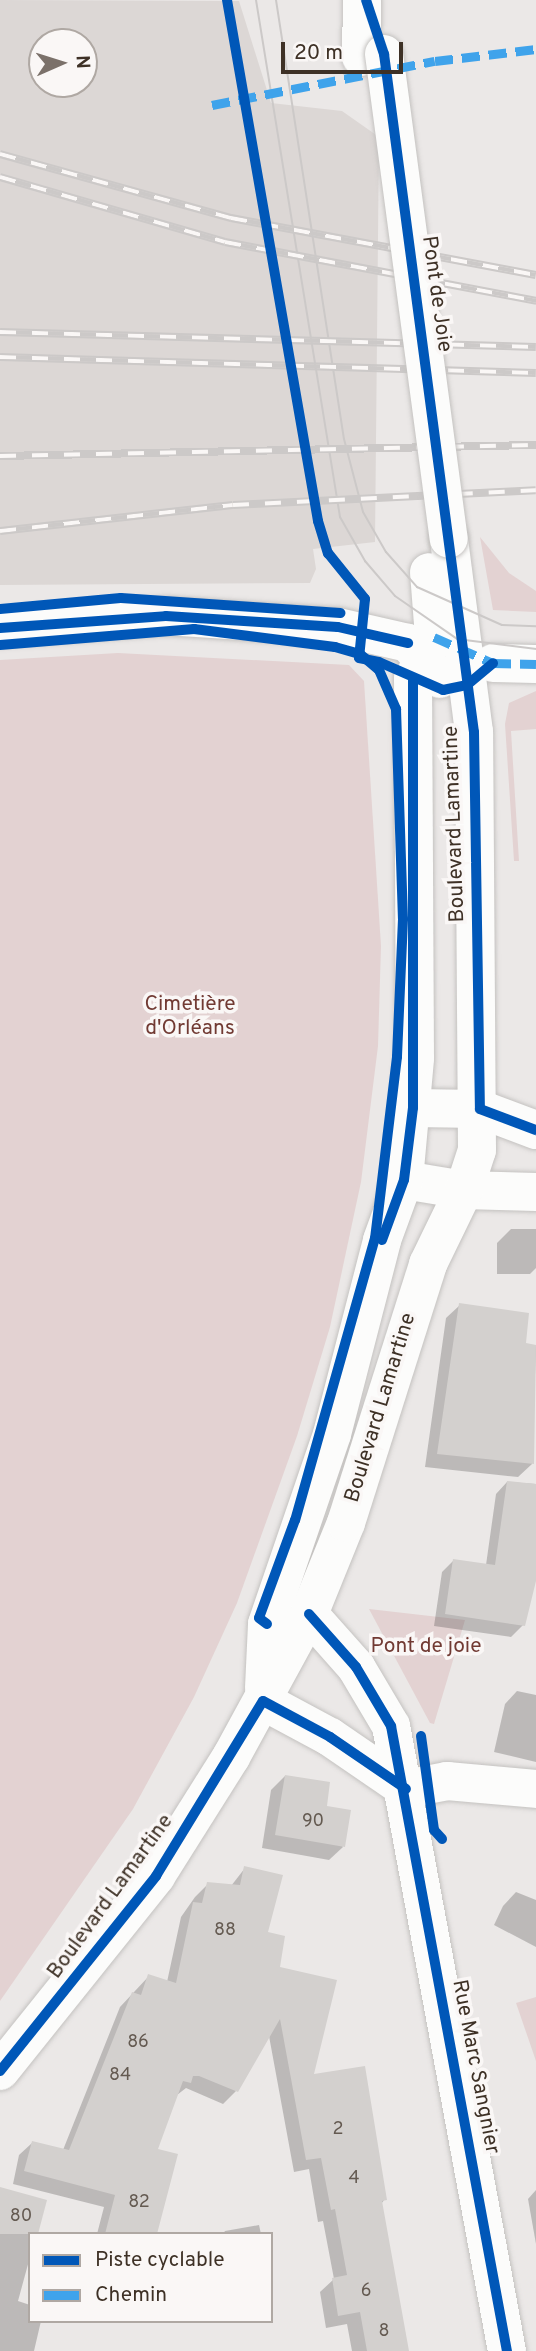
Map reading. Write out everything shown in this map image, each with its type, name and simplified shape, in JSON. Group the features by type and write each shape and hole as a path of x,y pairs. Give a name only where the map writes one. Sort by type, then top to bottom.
{"street":[{"name":"Pont de Joie","path":"364,0 437,539"},
{"name":"Boulevard Lamartine","path":"263,1701 267,1624 332,1434 382,1240 404,1180 413,1108 413,680 422,647 437,539"},
{"name":"Boulevard Lamartine","path":"0,2071 156,1876 263,1701 309,1614 346,1523 428,1264 464,1190 477,1150 480,1110 474,732 437,539"},
{"path":"0,628 166,616 338,627 422,647"},
{"name":"Boulevard Lamartine","path":"422,647 441,679 454,741 459,934 477,1041"},
{"path":"493,663 536,664"},
{"path":"413,1108 480,1110 536,1130"},
{"path":"404,1180 464,1190 536,1192"},
{"name":"Rue Marc Sangnier","path":"309,1614 381,1703 405,1789 507,2351"},
{"path":"263,1701 330,1737 405,1789 447,1781 536,1789"}],"shaded area":[{"path":"0,0 239,1 271,103 342,111 379,137 375,542 313,549 316,569 310,583 0,585"}],"green space":[{"path":"480,537 509,573 536,591 536,612 493,610"},
{"name":"Cimetière d'Orléans","path":"118,653 349,665 364,681 381,946 378,1046 361,1182 330,1327 297,1436 237,1603 194,1697 133,1809 0,2001 0,660"},
{"path":"536,691 536,729 511,731 519,861 514,861 505,724 509,703"},
{"name":"Pont de joie","path":"369,1609 465,1620 434,1724 430,1723"},
{"path":"536,1997 536,2061 516,2003"}],"building":[{"path":"459,1303 529,1313 526,1343 536,1345 534,1464 437,1454"},
{"path":"507,1481 536,1484 536,1581 525,1626 445,1614 453,1559 495,1565"},
{"path":"285,1775 330,1782 327,1806 351,1810 345,1847 275,1835"},
{"path":"244,1866 283,1875 268,1932 285,1936 280,1967 337,1980 314,2074 365,2066 387,2200 382,2201 409,2351 367,2351 360,2312 338,2316 332,2278 347,2275 335,2209 331,2210 321,2158 306,2160 280,2019 238,2092 199,2076 193,2076 191,2083 183,2081 158,2149 178,2154 158,2232 106,2232 115,2195 24,2171 32,2141 69,2150 132,1992 141,1995 148,1974 176,1983 193,1902 202,1903 207,1882 240,1885"},
{"path":"0,2187 47,2200 39,2232 0,2234"}],"tram line":[{"path":"256,0 340,517 365,561 395,596 457,639 536,649"},
{"path":"276,0 344,439 363,512 386,552 417,587 502,625 536,626"}],"railway":[{"path":"0,154 231,218 536,275"},
{"path":"0,177 225,242 536,301"},
{"path":"0,332 536,347"},
{"path":"0,357 536,373"},
{"path":"0,456 536,445"},
{"path":"0,531 233,505 536,490"}],"marked path":[{"path":"212,105 435,61 536,49"},
{"path":"434,637 493,663 536,664"}],"cycle path":[{"path":"227,0 318,521 328,553 365,599 359,658 379,662 443,690 467,685 493,663"},
{"path":"366,0 384,54 474,732 480,1109 536,1130"},
{"path":"0,609 121,598 340,613"},
{"path":"0,628 166,616 338,627 408,643"},
{"path":"0,645 194,629 335,647 360,654 379,670 396,709 403,919 397,1057 375,1238 295,1520 259,1618 267,1624"},
{"path":"382,1240 404,1180 413,1108 413,679"},
{"path":"309,1614 356,1667 391,1726 507,2351"},
{"path":"0,2071 156,1876 263,1701 330,1737 406,1789"},
{"path":"421,1736 434,1830 442,1839"}]}
